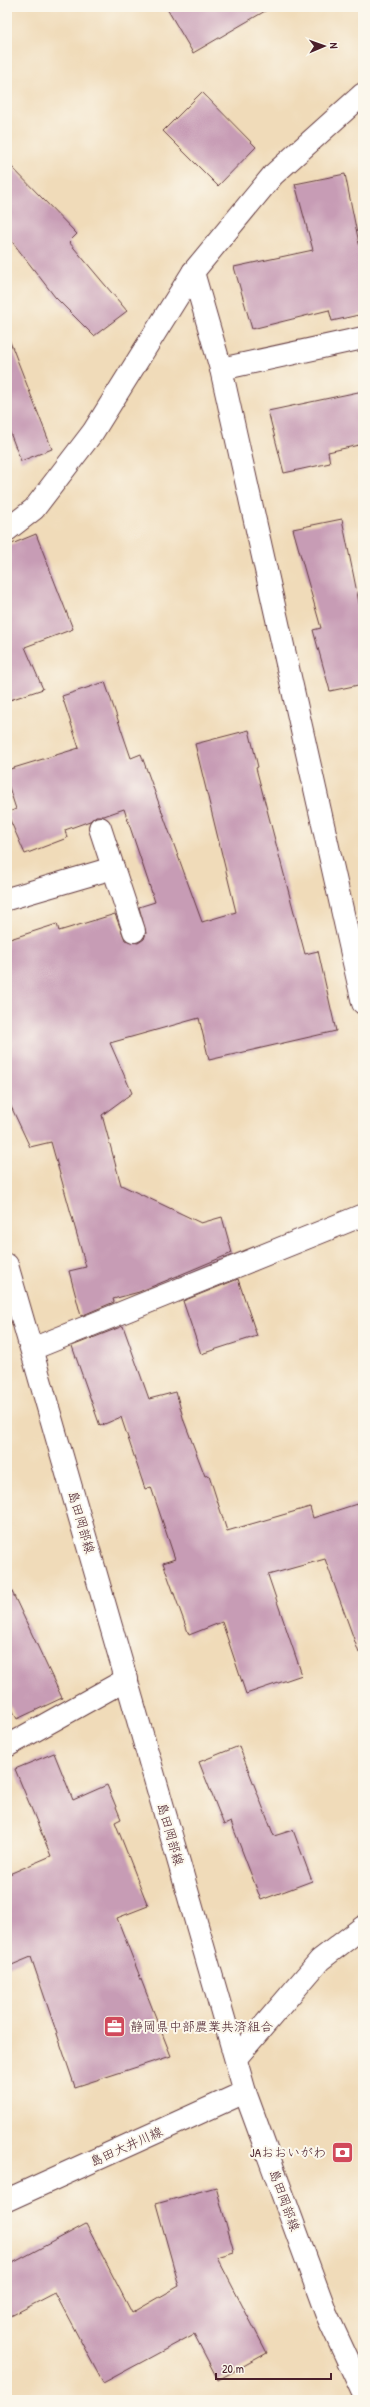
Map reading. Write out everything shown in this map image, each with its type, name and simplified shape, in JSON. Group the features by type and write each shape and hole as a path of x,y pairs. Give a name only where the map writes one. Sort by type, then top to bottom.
{"street":[{"path":"7,530 34,510 93,432 193,272 273,175 363,94"},
{"path":"193,272 221,369 363,1003"},
{"path":"221,369 363,338"},
{"path":"100,828 134,930"},
{"path":"7,899 113,868"},
{"path":"32,1349 363,1215"},
{"name":"島田岡部線","path":"7,1265 246,2092 326,2313 363,2393"},
{"path":"7,1746 127,1678"},
{"path":"236,2058 320,1960 363,1927"},
{"name":"島田大井川線","path":"7,2200 246,2092"}],"building":[{"path":"166,7 272,7 193,53"},
{"path":"202,92 256,147 218,186 163,131"},
{"path":"7,162 77,234 69,242 127,311 94,336 55,297 7,235"},
{"path":"345,174 363,263 363,314 332,321 329,310 252,329 234,267 313,250 295,184"},
{"path":"7,339 9,339 52,449 21,461 7,425"},
{"path":"363,391 363,444 328,452 330,463 284,473 268,411"},
{"path":"342,519 363,622 363,684 330,691 313,630 321,628 293,529"},
{"path":"36,534 73,629 25,647 43,689 7,701 7,546"},
{"path":"105,682 131,758 141,754 202,922 236,912 195,744 249,730 258,767 256,768 305,954 318,951 336,1031 209,1060 199,1018 110,1043 132,1093 102,1115 121,1185 201,1223 222,1217 232,1253 139,1292 113,1299 114,1302 81,1316 69,1271 86,1267 51,1142 30,1147 7,1098 7,940 57,924 59,931 115,914 125,940 138,943 144,939 146,933 139,907 155,902 124,809 104,816 96,816 90,821 65,830 67,838 25,854 7,813 16,809 7,781 7,770 79,748 62,696"},
{"path":"238,1279 257,1336 201,1354 183,1301"},
{"path":"123,1326 149,1399 176,1392 184,1421 205,1476 209,1475 227,1531 310,1507 313,1518 363,1502 363,1652 359,1653 325,1559 268,1575 302,1675 246,1694 222,1622 189,1635 163,1563 175,1559 151,1487 145,1489 121,1417 100,1426 72,1346"},
{"path":"7,1581 62,1698 17,1719 7,1699"},
{"path":"239,1746 274,1836 293,1830 312,1881 261,1900 231,1822 224,1825 199,1762"},
{"path":"54,1753 73,1800 107,1785 121,1819 115,1822 148,1906 117,1918 171,2056 75,2087 31,1957 7,1967 7,1875 51,1856 15,1769"},
{"path":"216,2187 234,2252 217,2257 267,2353 218,2380 194,2334 103,2383 55,2293 7,2318 7,2266 86,2224 132,2313 179,2286 156,2204"}],"place":[{"name":"静岡県中部農業共済組合","path":"114,2026"},
{"name":"JAおおいがわ","path":"342,2152"}]}
